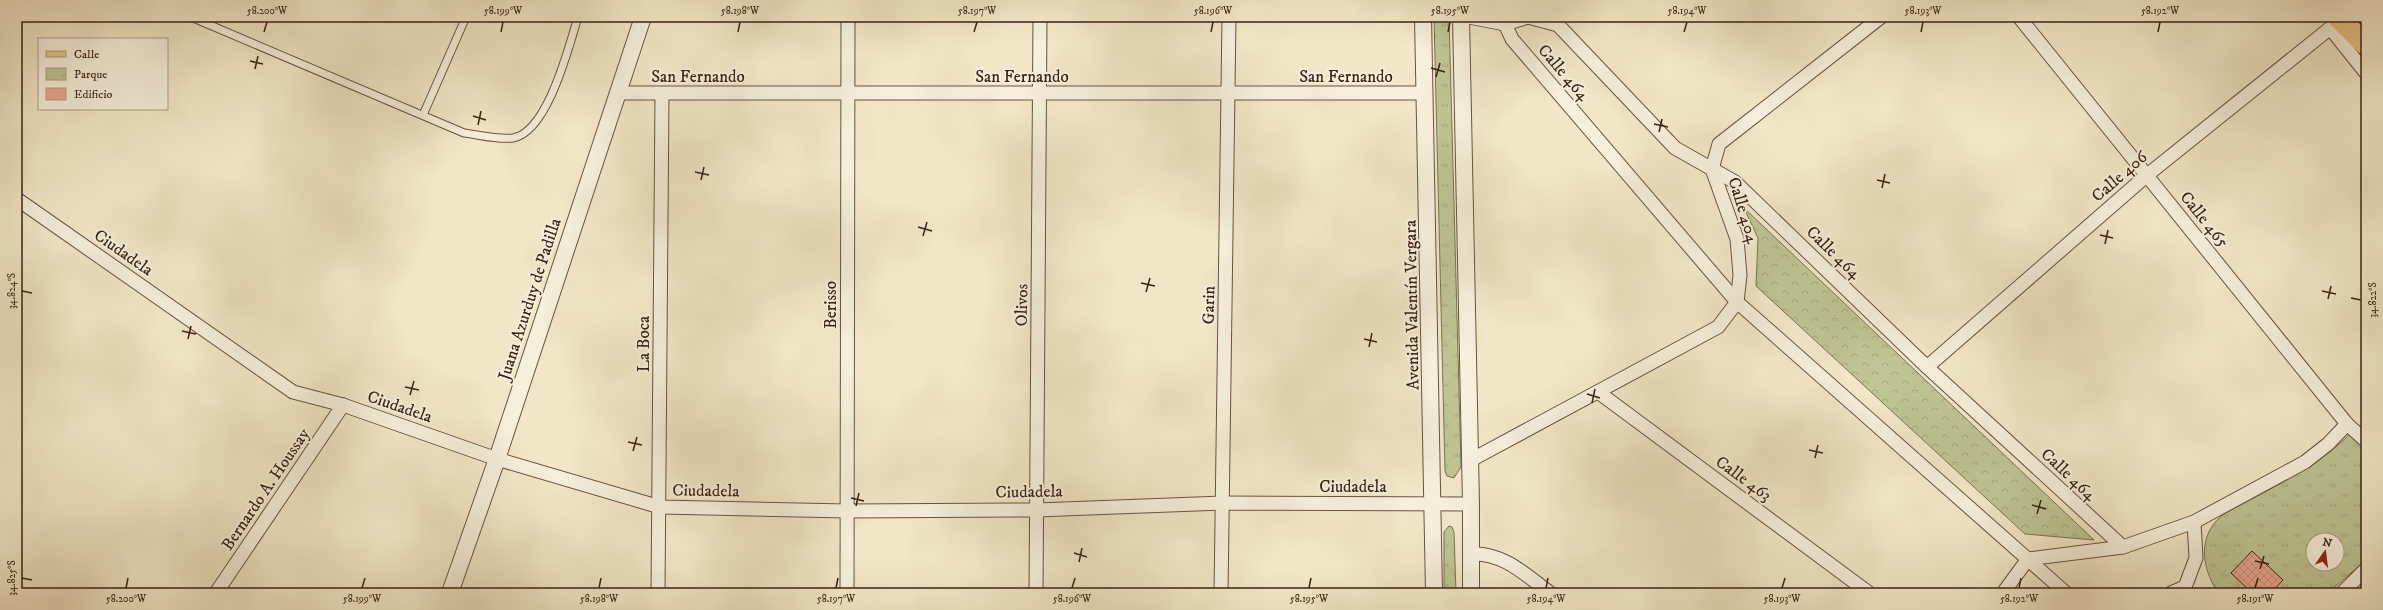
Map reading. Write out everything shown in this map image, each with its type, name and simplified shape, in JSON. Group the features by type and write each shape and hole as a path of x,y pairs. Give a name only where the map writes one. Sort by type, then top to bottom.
{"main road":[{"path":"2338,20 2366,45"}],"street":[{"name":"Juana Azurduy de Padilla","path":"450,593 497,459 643,17"},
{"name":"Berisso","path":"847,593 848,17"},
{"name":"Olivos","path":"1036,593 1041,94 1040,17"},
{"name":"Garin","path":"1221,593 1229,17"},
{"name":"Avenida Valentín Vergara","path":"1423,17 1434,593"},
{"path":"1461,17 1471,460 1471,593"},
{"name":"Calle 464","path":"1468,17 1505,24 1528,18 1558,25 1675,148 1735,182 1927,367 2123,547"},
{"name":"Calle 404","path":"1737,302 1740,275 1737,239 1712,168 1719,144 1881,17"},
{"name":"Calle 465","path":"2019,17 2347,424 2366,441"},
{"path":"2338,20 2366,73"},
{"name":"Calle 406","path":"1927,367 2146,176 2338,20"},
{"name":"Calle 464","path":"1505,24 1512,39 1737,302 2066,593"},
{"name":"San Fernando","path":"618,93 1229,95 1425,93"},
{"name":"La Boca","path":"658,593 660,507 662,94"},
{"name":"Ciudadela","path":"17,200 293,392 343,405 497,459 660,507 847,511 1036,510 1222,503 1471,504"},
{"path":"1471,460 1718,327 1737,302"},
{"name":"Calle 463","path":"1598,392 1869,593"},
{"name":"Bernardo A. Houssay","path":"216,593 343,405"},
{"path":"2003,593 2028,559 2123,547 2194,522 2305,462 2328,444 2347,424"},
{"path":"2171,593 2189,590 2196,558 2194,522"},
{"path":"1471,554 1490,555 1509,563 1550,593"},
{"path":"2342,593 2366,569"}],"lane":[{"path":"191,17 464,133 496,138 515,138 531,128 558,82 578,17"},
{"path":"423,115 466,17"}],"green space":[{"path":"1434,17 1449,17 1461,467 1454,478 1447,476 1445,471"},
{"path":"1744,208 2094,540 2025,534 1756,286 1758,238"},
{"path":"2350,434 2366,448 2366,560 2328,593 2218,593 2208,572 2204,551 2209,531 2215,522 2224,514 2306,469"},
{"path":"1449,526 1452,527 1454,532 1456,593 1444,593 1444,532"}],"building":[{"path":"2252,551 2283,580 2271,593 2252,593 2231,573"}]}
